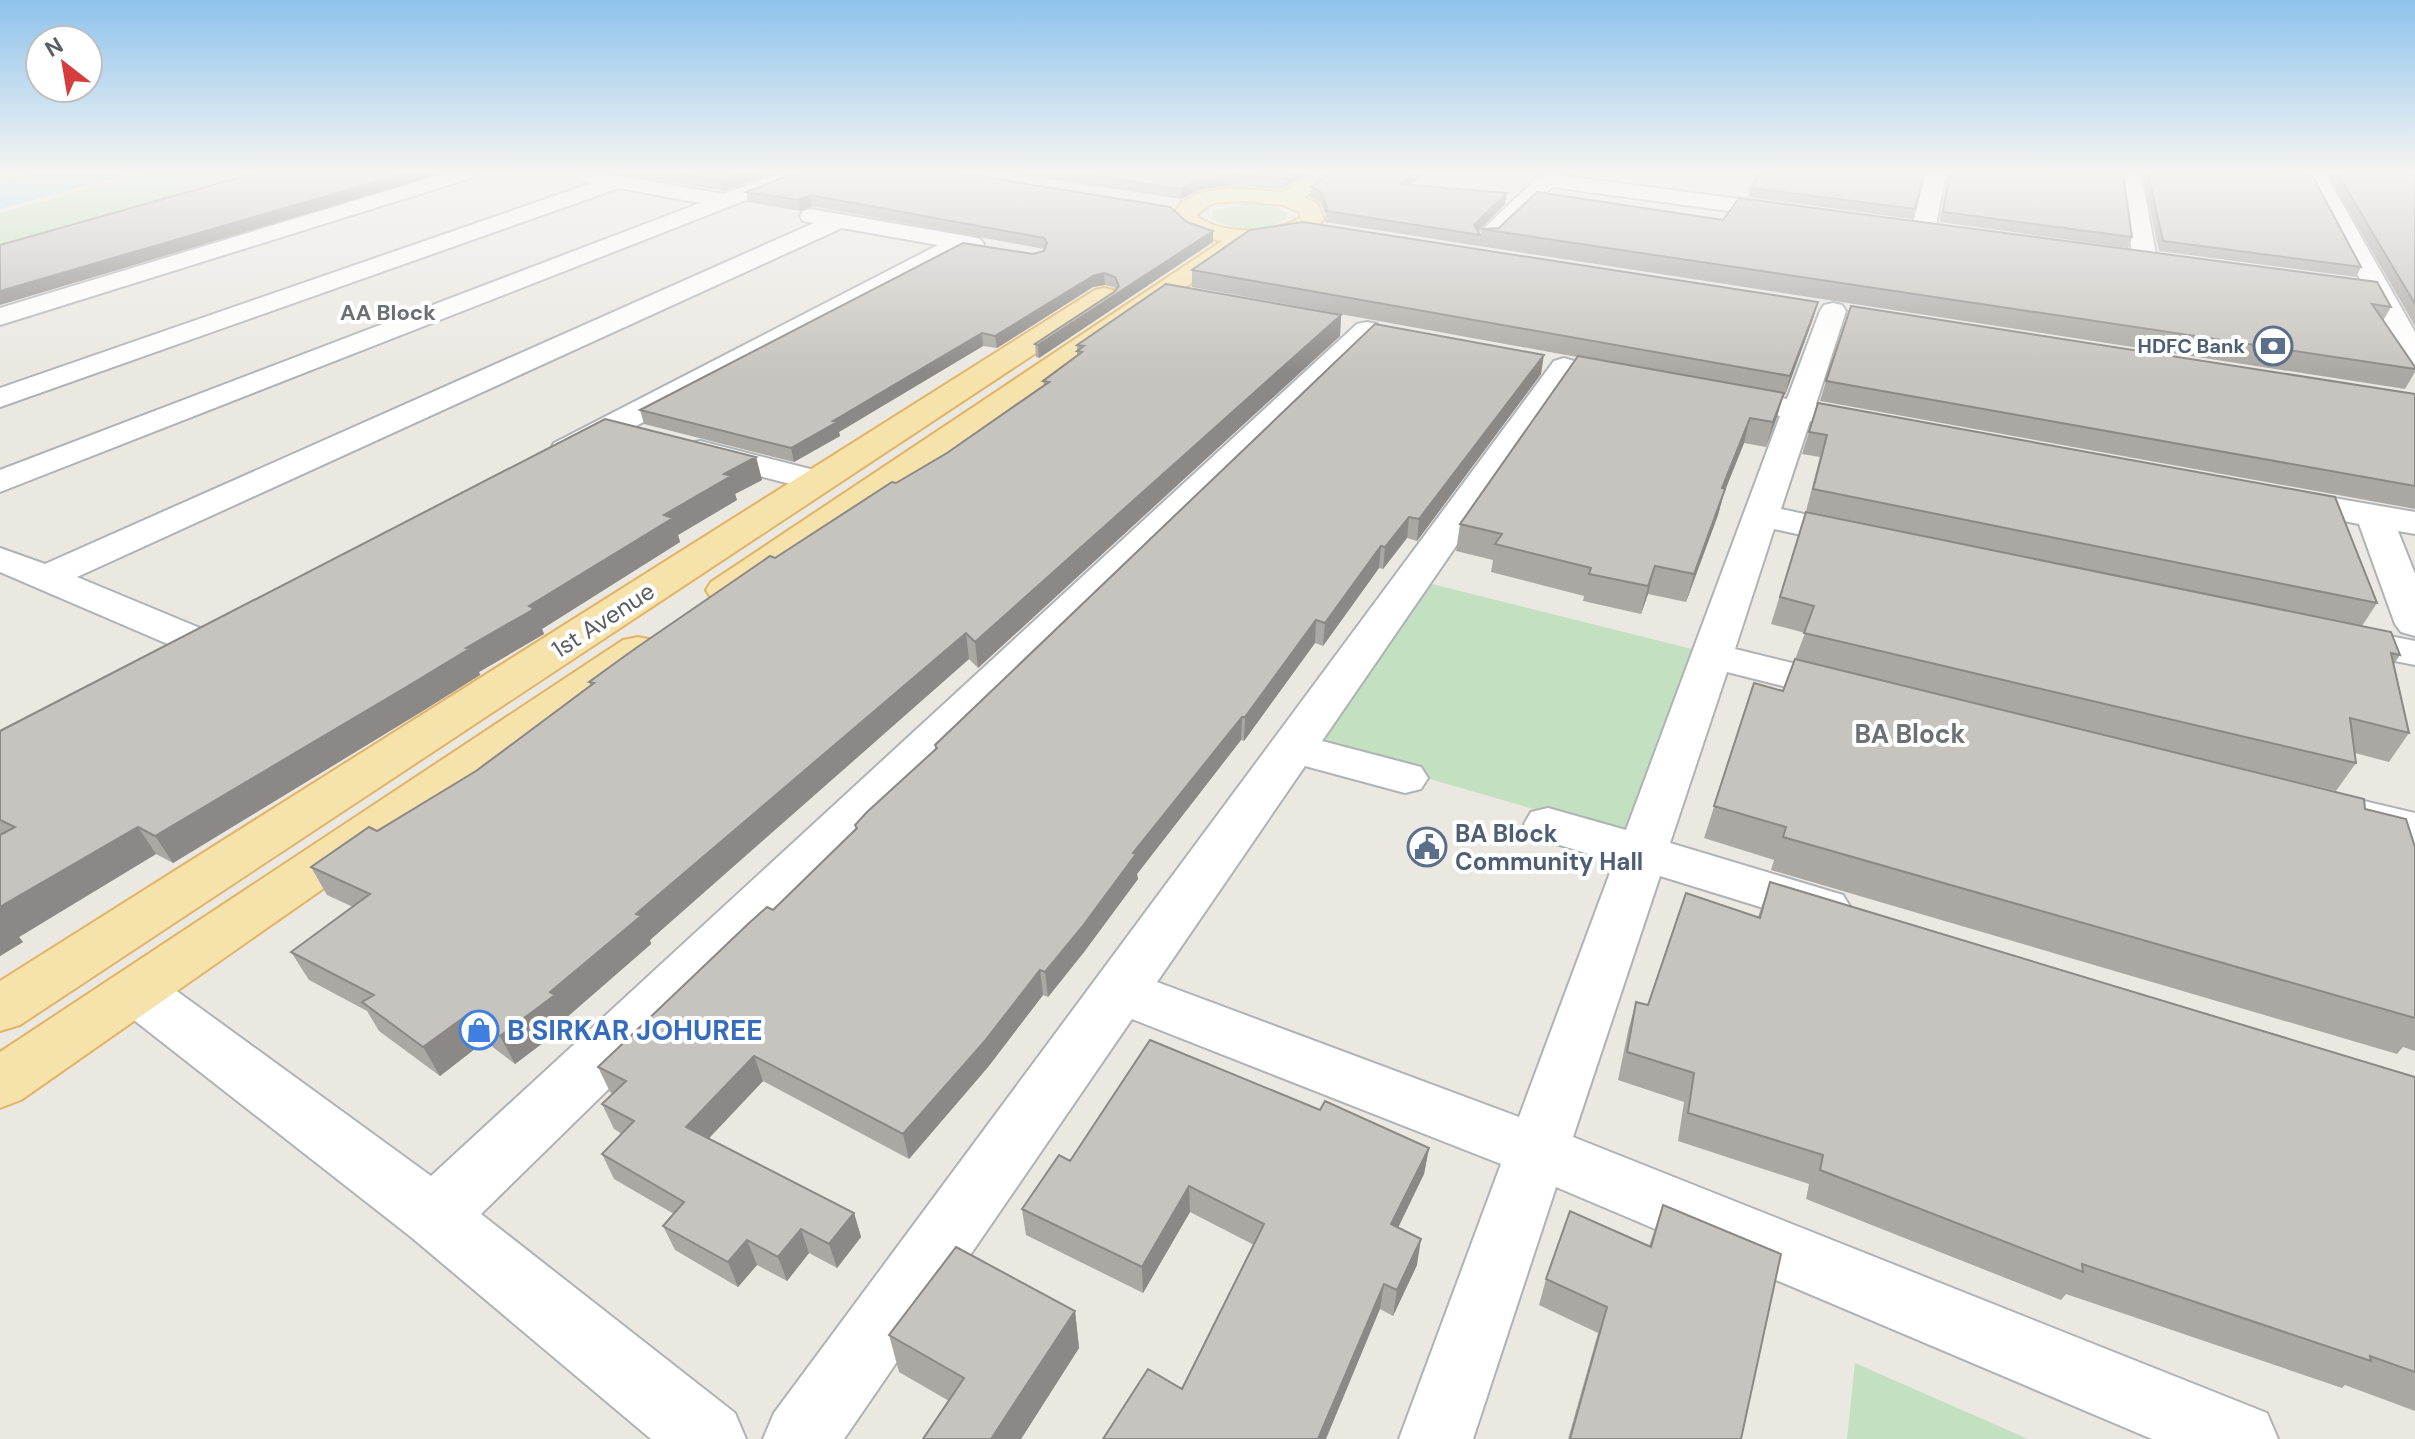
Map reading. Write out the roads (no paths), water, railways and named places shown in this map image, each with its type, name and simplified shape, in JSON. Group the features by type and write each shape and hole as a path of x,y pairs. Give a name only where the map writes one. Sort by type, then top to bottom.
{"main road":[{"name":"1st Avenue","path":"0,1009 1009,357 1160,240"},
{"path":"0,1083 1161,292 1184,240"},
{"path":"1009,357 1052,367"}],"street":[{"path":"0,317 247,240"},
{"path":"0,398 450,240"},
{"path":"0,482 624,240"},
{"path":"47,577 796,240"},
{"path":"538,465 976,245 948,240"},
{"path":"1488,246 1493,240"},
{"path":"2142,240 2145,260"},
{"path":"2351,240 2378,291 2410,372"},
{"path":"46,275 91,288"},
{"path":"2347,287 2378,291"},
{"path":"1161,292 1205,300"},
{"path":"1436,1439 1837,304"},
{"path":"434,1216 1367,330"},
{"path":"800,1439 1564,367"},
{"path":"1689,390 1908,430"},
{"path":"608,428 818,481"},
{"path":"2249,493 2415,523"},
{"path":"1761,516 1901,546"},
{"path":"2374,516 2415,624"},
{"path":"0,559 212,635 156,664"},
{"path":"2306,631 2415,653"},
{"path":"1712,656 1880,697"},
{"path":"1293,748 1405,778"},
{"path":"2308,803 2415,830"},
{"path":"1548,824 1870,922"},
{"path":"136,991 434,1216 709,1439"},
{"path":"1120,991 1538,1151 2241,1439"}],"place":[{"name":"HDFC Bank","path":"2273,346"},
{"name":"BA Block Community Hall","path":"1427,847"},
{"name":"B SIRKAR JOHUREE","path":"479,1030"}],"district":[{"name":"AA Block","path":"388,312"},
{"name":"BA Block","path":"1910,734"}]}
